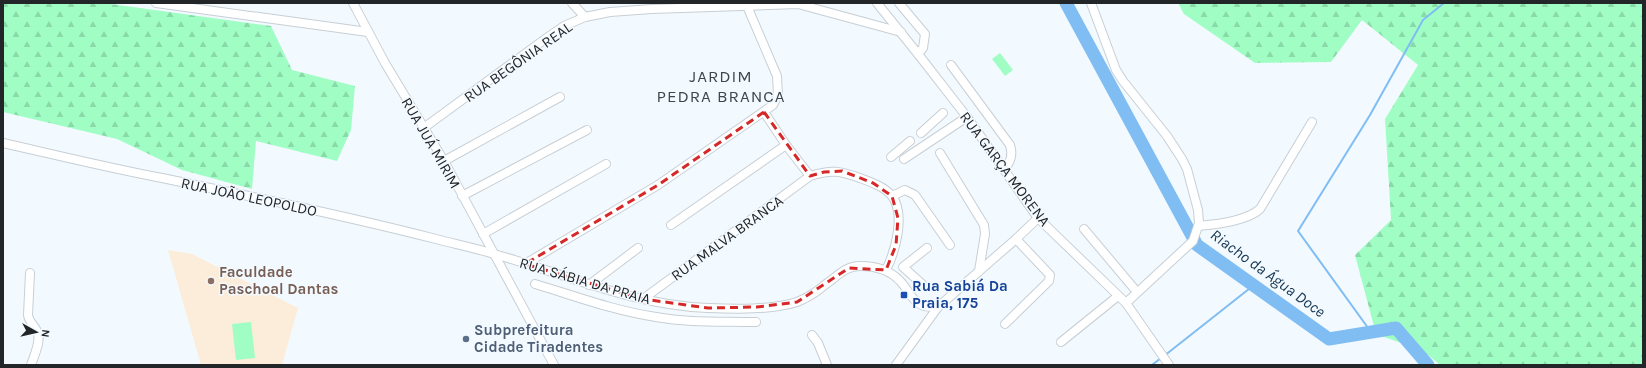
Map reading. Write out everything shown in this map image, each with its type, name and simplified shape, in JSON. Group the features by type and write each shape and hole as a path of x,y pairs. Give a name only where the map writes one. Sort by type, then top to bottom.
{"street":[{"path":"156,3 368,32"},
{"name":"RUA JUÁ MIRIM","path":"353,3 398,85 425,127 444,161 554,365"},
{"path":"572,3 585,17"},
{"name":"RUA BEGÔNIA REAL","path":"425,127 564,26 585,17 610,12 745,4 797,3 901,32"},
{"name":"RUA GARÇA MORENA","path":"877,3 966,117 1038,218 1126,303 1169,365"},
{"path":"899,3 925,34 923,48 918,54"},
{"path":"1091,3 1116,70 1167,136 1182,159 1187,169 1198,210 1199,226 1192,241 1126,303"},
{"path":"525,264 658,185 772,105 778,95 777,76 745,4"},
{"path":"951,65 1010,145 1012,157 1010,163 1004,170"},
{"path":"444,161 560,97"},
{"path":"764,112 786,146 810,176 824,172 842,171 873,183 892,196 896,204 898,232 893,257 886,270 900,281 911,296 920,304 938,307"},
{"path":"921,133 943,113"},
{"path":"904,159 966,117"},
{"path":"1199,226 1231,220 1255,213 1260,208 1312,122"},
{"path":"929,126 938,136"},
{"path":"462,196 587,130"},
{"name":"RUA JOÃO LEOPOLDO","path":"3,143 160,178 267,199 396,229 494,254"},
{"path":"891,157 907,143 912,154"},
{"path":"671,225 786,146"},
{"path":"940,153 984,225 985,234 979,271"},
{"path":"483,234 606,164"},
{"name":"RUA MALVA BRANCA","path":"643,300 810,176"},
{"path":"892,196 905,190 916,195 950,245"},
{"path":"896,365 938,307 1038,218"},
{"path":"1084,230 1137,292"},
{"path":"1005,324 1049,281 1050,278 1050,276 1016,239"},
{"path":"589,285 638,248"},
{"path":"903,267 927,248"},
{"name":"RUA SÁBIA DA PRAIA","path":"494,254 589,285 643,300 708,308 772,306 797,302 849,268 861,266 886,270"},
{"path":"893,257 922,284"},
{"path":"30,273 28,315 29,321 37,331 39,337 31,365"},
{"path":"535,284 633,312 656,317 702,321 756,322"},
{"path":"1061,342 1118,296"},
{"path":"656,317 658,302"},
{"path":"812,335 818,343 827,365"}],"highlighted area":[{"path":"764,112 810,176 824,172 842,171 873,183 892,196 898,218 896,245 886,270 849,268 797,302 757,307 708,308 643,299 525,264 658,185"}],"shaded area":[{"name":"Faculdade Paschoal Dantas","path":"168,250 192,254 298,308 282,365 201,365"}],"green space":[{"path":"3,3 104,3 271,26 292,70 355,86 351,130 337,161 256,141 252,189 182,170 117,139 3,112"},
{"path":"1178,3 1643,3 1643,365 1440,365 1423,351 1376,334 1355,255 1391,220 1385,119 1418,65 1362,20 1331,62 1255,63 1184,14"},
{"path":"1000,53 1013,70 1005,76 992,59"},
{"path":"251,322 255,358 236,360 232,324"}],"waterway":[{"name":"Riacho da Água Doce","path":"1066,3 1197,245 1329,339 1396,328 1428,365"},
{"path":"1371,332 1298,231 1370,115 1423,20 1444,3"},
{"path":"1164,356 1254,285"},
{"path":"1152,365 1161,358"}],"place":[{"name":"Faculdade Paschoal Dantas","path":"211,281"},
{"name":"Rua Sabiá Da Praia, 175","path":"904,295"},
{"name":"Subprefeitura Cidade Tiradentes","path":"466,339"}],"district":[{"name":"JARDIM PEDRA BRANCA","path":"721,86"}]}
